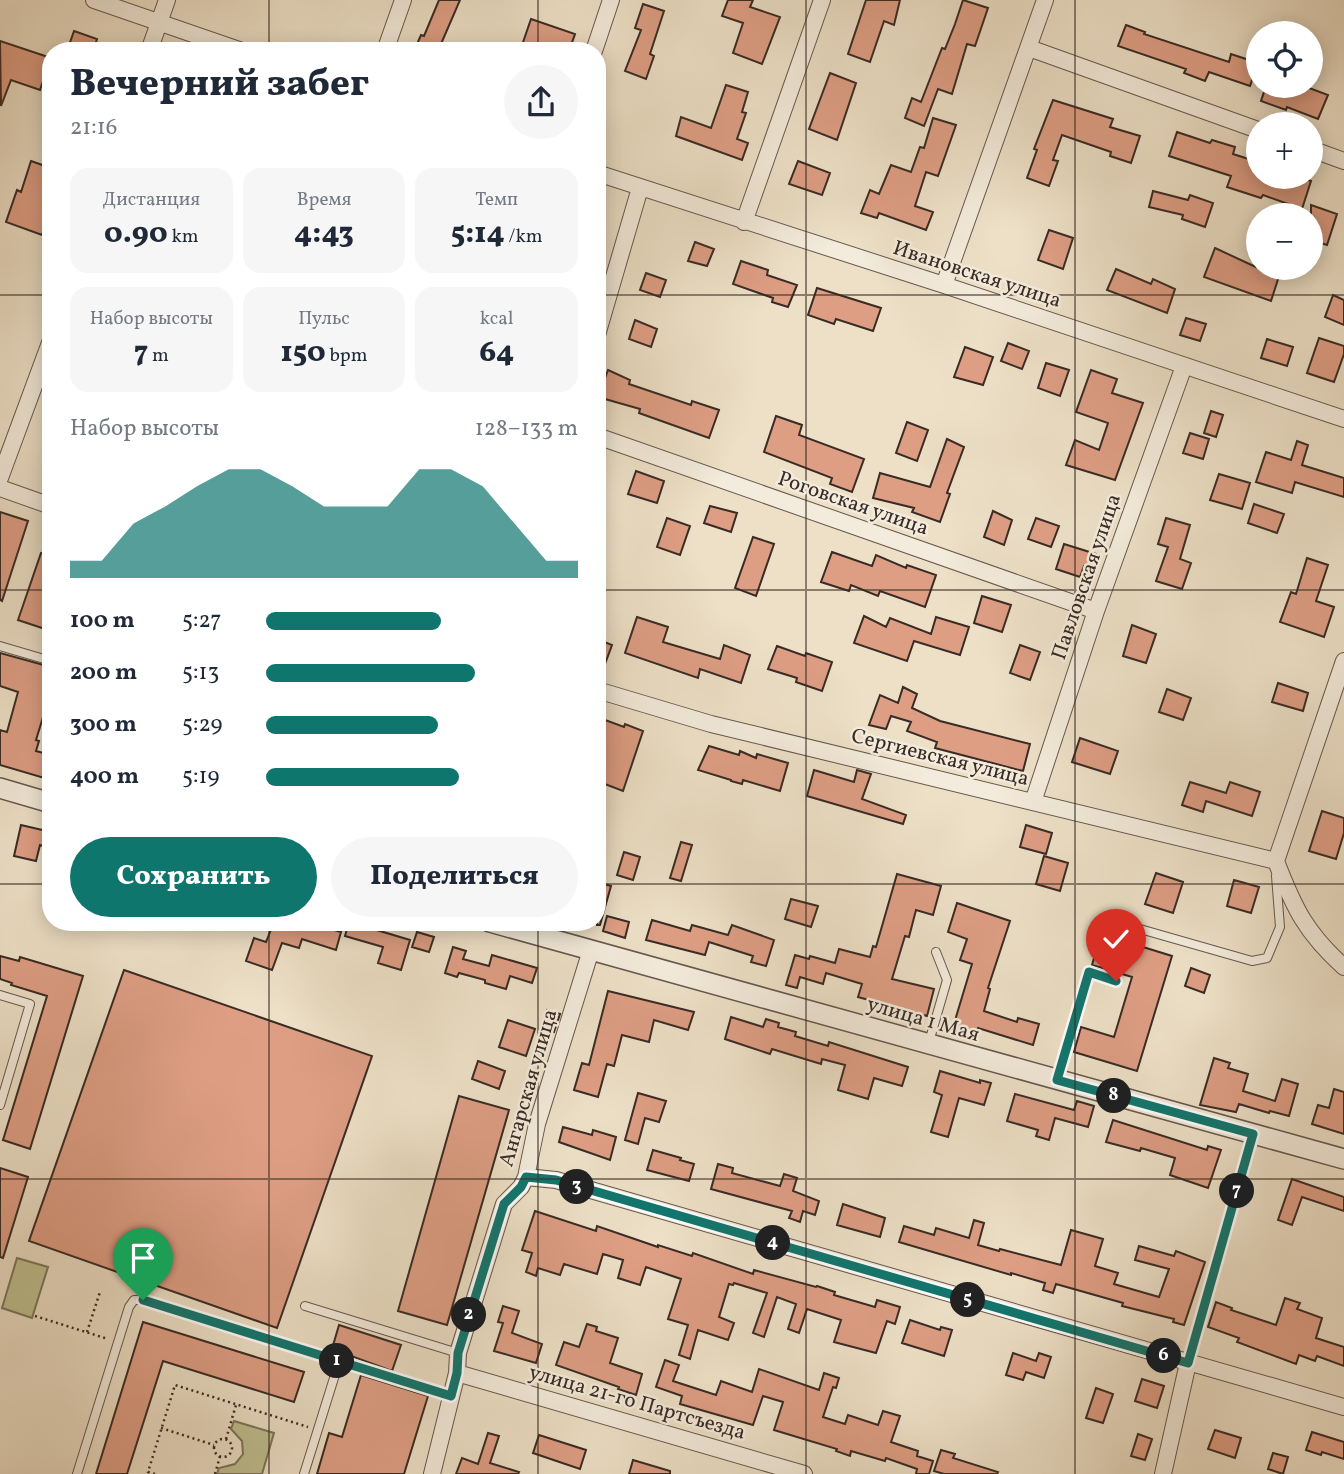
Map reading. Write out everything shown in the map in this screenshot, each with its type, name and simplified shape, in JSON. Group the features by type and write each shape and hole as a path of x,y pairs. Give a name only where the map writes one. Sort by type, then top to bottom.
{"street":[{"path":"94,0 215,42"},
{"path":"152,42 167,0"},
{"path":"388,42 403,0"},
{"path":"597,42 611,0"},
{"path":"744,222 822,0"},
{"path":"944,285 1045,0"},
{"path":"1029,48 1246,126"},
{"path":"1323,153 1344,161"},
{"name":"Ивановская улица","path":"606,176 944,285 1344,419"},
{"path":"606,304 640,188"},
{"path":"0,478 42,364"},
{"name":"Павловская улица","path":"1033,802 1096,611 1184,366"},
{"name":"Роговская улица","path":"606,439 1096,611"},
{"path":"0,488 42,503"},
{"path":"1344,661 1276,861 1293,906 1320,945 1344,967"},
{"name":"Сергиевская улица","path":"606,693 711,724 1276,861"},
{"path":"0,788 42,800"},
{"name":"улица 1 Мая","path":"522,931 1344,1159"},
{"name":"Ангарская улица","path":"432,1474 457,1373 458,1353 504,1204 521,1187 526,1177 537,1124 591,950"},
{"path":"526,1177 569,1184 1344,1407"},
{"path":"1163,1474 1188,1363"},
{"name":"улица 21-го Партсъезда","path":"457,1373 804,1474"}],"lane":[{"path":"0,646 42,658"},
{"path":"1105,919 1252,961 1267,958 1280,927 1276,861"},
{"path":"928,1045 947,980 936,952"},
{"path":"1057,1080 1089,972 1116,981"},
{"path":"0,995 30,1004 0,1105"},
{"path":"77,1474 129,1307 131,1302 138,1300 451,1396"},
{"path":"305,1306 458,1353"},
{"path":"304,1474 339,1362"}],"path":[{"path":"1188,1363 1253,1134"},
{"path":"87,1332 100,1292"},
{"path":"35,1316 118,1342"},
{"path":"155,1474 148,1472 175,1385 318,1430"},
{"path":"226,1439 236,1404"},
{"path":"161,1428 214,1445"},
{"path":"219,1439 226,1439 230,1441 232,1450 220,1457 214,1452 214,1445 219,1439"},
{"path":"215,1474 220,1457"}],"green space":[{"path":"17,1258 48,1267 32,1318 2,1308"},
{"path":"234,1421 274,1433 262,1474 217,1474 219,1468 235,1464 243,1454 242,1441 231,1429"}],"building":[{"path":"439,0 460,0 442,42 418,42 421,35 424,36"},
{"path":"728,0 753,0 750,7 780,17 762,64 733,53 743,23 722,16"},
{"path":"866,0 900,0 894,25 884,21 870,62 848,54"},
{"path":"963,0 988,8 975,46 967,44 952,94 938,89 924,126 905,118 912,98 921,102"},
{"path":"643,4 664,11 650,54 654,56 646,79 625,71 641,30 635,28"},
{"path":"531,19 575,34 572,42 523,42"},
{"path":"1126,25 1145,32 1144,34 1229,62 1231,54 1246,59 1246,85 1209,72 1205,81 1184,73 1186,69 1118,46"},
{"path":"74,31 97,39 96,42 70,42"},
{"path":"0,41 42,55 40,90 11,80 1,106"},
{"path":"830,73 856,83 837,140 809,129"},
{"path":"726,85 748,92 742,112 746,113 737,139 748,143 742,160 676,136 681,117 711,128"},
{"path":"1323,93 1328,95 1321,112 1300,112 1287,107 1286,110 1261,101 1262,98 1323,98"},
{"path":"1053,100 1113,119 1110,127 1140,136 1131,163 1110,156 1111,152 1062,135 1053,160 1058,161 1049,186 1027,178 1037,150 1034,149"},
{"path":"933,118 956,125 938,176 926,172 915,206 933,212 926,230 879,213 877,218 861,213 870,190 879,194 891,165 911,172 920,147 924,148"},
{"path":"1177,132 1210,143 1212,140 1235,147 1233,154 1246,158 1246,189 1308,189 1304,203 1285,203 1263,195 1261,198 1227,187 1231,176 1169,156"},
{"path":"31,161 42,165 42,235 6,222 17,190 21,192"},
{"path":"798,161 830,173 822,195 789,184"},
{"path":"1153,191 1188,200 1190,195 1213,203 1205,227 1182,219 1183,215 1149,207"},
{"path":"1323,209 1337,214 1327,245 1323,244"},
{"path":"1049,230 1073,238 1063,269 1038,260"},
{"path":"695,242 714,249 707,266 688,261"},
{"path":"1215,248 1246,262 1246,280 1278,280 1271,301 1204,277"},
{"path":"741,261 768,270 767,275 797,285 788,307 772,302 773,298 733,284"},
{"path":"1116,269 1151,284 1153,279 1175,289 1167,313 1107,290"},
{"path":"646,273 666,280 660,297 640,290"},
{"path":"817,288 881,308 873,331 836,319 834,324 808,315"},
{"path":"1333,295 1344,300 1344,325 1325,317"},
{"path":"1186,318 1206,324 1200,341 1180,335"},
{"path":"635,320 657,329 651,347 629,339"},
{"path":"1319,338 1344,346 1344,354 1334,382 1307,373"},
{"path":"1267,339 1293,347 1287,366 1261,358"},
{"path":"1008,343 1029,351 1022,369 1001,361"},
{"path":"965,347 993,357 983,385 954,377"},
{"path":"1046,363 1069,370 1060,396 1038,388"},
{"path":"608,370 630,380 629,384 691,405 692,401 719,410 709,438 639,413 640,409 606,399"},
{"path":"1091,370 1117,379 1112,393 1143,403 1115,480 1066,465 1075,440 1099,450 1108,423 1076,412"},
{"path":"1211,411 1223,415 1216,437 1204,433"},
{"path":"776,416 802,425 799,435 864,459 852,492 830,484 832,478 764,452"},
{"path":"907,422 928,430 917,461 896,453"},
{"path":"1190,433 1209,439 1203,459 1183,453"},
{"path":"947,439 964,447 947,493 950,494 940,522 912,512 914,508 873,498 880,473 930,487"},
{"path":"1297,441 1308,445 1302,465 1344,478 1344,497 1295,482 1292,493 1256,482 1266,452 1291,460"},
{"path":"636,471 664,481 657,503 628,494"},
{"path":"1219,474 1250,483 1242,509 1210,500"},
{"path":"1254,504 1284,514 1277,533 1248,523"},
{"path":"710,506 737,513 731,532 704,523"},
{"path":"993,511 1012,520 1004,545 984,537"},
{"path":"0,512 28,521 2,601 0,600"},
{"path":"667,518 690,526 680,555 657,547"},
{"path":"1036,518 1059,526 1051,547 1028,539"},
{"path":"1166,518 1190,525 1180,559 1191,563 1182,589 1156,581 1168,547 1158,544"},
{"path":"753,537 774,544 756,596 735,588"},
{"path":"1064,544 1096,554 1092,569 1084,566 1080,577 1056,569"},
{"path":"832,552 872,566 876,555 906,568 907,565 936,575 925,607 880,591 878,596 851,585 849,591 821,582"},
{"path":"41,553 42,553 42,628 18,620"},
{"path":"1307,558 1328,565 1316,601 1334,607 1324,637 1280,622 1291,592 1296,594"},
{"path":"982,596 1011,605 1002,632 974,623"},
{"path":"864,616 886,627 890,618 931,634 936,617 969,627 960,655 914,641 907,661 854,643"},
{"path":"637,617 668,627 663,642 720,659 724,645 750,655 741,683 700,669 698,678 625,653"},
{"path":"1132,625 1156,634 1146,663 1123,656"},
{"path":"606,643 612,645 606,661"},
{"path":"1020,645 1040,652 1030,680 1010,673"},
{"path":"777,646 832,662 822,691 796,682 797,678 768,669"},
{"path":"0,653 42,665 42,720 36,740 39,741 36,751 42,753 42,777 0,765 0,730 7,732 18,692 0,686"},
{"path":"1278,683 1308,693 1303,711 1272,702"},
{"path":"903,687 917,694 912,708 940,721 1030,744 1023,771 935,748 937,742 907,731 911,722 891,716 886,729 869,725 880,695 898,703"},
{"path":"1167,689 1191,698 1183,720 1159,712"},
{"path":"606,720 643,731 623,791 606,784"},
{"path":"1080,738 1118,751 1110,774 1072,762"},
{"path":"709,746 739,755 740,751 756,758 757,754 788,763 780,791 743,780 742,784 698,770"},
{"path":"814,770 854,782 857,770 871,774 862,799 906,815 903,824 807,796"},
{"path":"1190,782 1226,793 1230,782 1260,792 1252,816 1206,801 1203,812 1182,805"},
{"path":"1322,811 1344,818 1344,833 1336,859 1309,851"},
{"path":"21,825 42,830 42,846 40,845 36,861 14,856"},
{"path":"1026,825 1052,833 1046,854 1020,847"},
{"path":"681,842 692,845 681,881 670,878"},
{"path":"624,852 640,857 633,880 617,875"},
{"path":"1044,856 1068,863 1060,891 1036,884"},
{"path":"1156,873 1183,882 1173,913 1145,904"},
{"path":"897,874 941,886 933,915 916,910 909,937 905,936 892,979 934,989 927,1016 858,997 862,984 826,973 823,984 800,977 797,988 786,985 795,955 835,963 839,949 870,957 873,946 876,947"},
{"path":"1234,880 1259,887 1251,913 1227,906"},
{"path":"606,885 611,886 606,904"},
{"path":"791,899 818,906 811,927 785,919"},
{"path":"957,903 1010,921 988,988 990,989 984,1011 1017,1022 1018,1018 1039,1024 1033,1045 978,1028 976,1034 953,1027 972,964 960,960 967,939 948,932"},
{"path":"607,916 629,922 625,938 603,931 606,931"},
{"path":"652,920 690,931 692,925 728,935 732,925 774,940 766,966 751,962 753,956 709,942 705,955 646,940"},
{"path":"270,931 341,932 336,950 302,939 299,948 282,943 272,970 246,961 254,938 266,942"},
{"path":"346,931 380,931 410,940 401,970 378,963 383,947 345,936"},
{"path":"417,932 434,937 429,952 412,947"},
{"path":"1101,934 1172,956 1137,1071 1074,1052 1081,1027 1114,1037 1132,977 1092,965"},
{"path":"453,947 466,951 463,959 489,966 492,955 537,968 532,983 510,976 506,989 459,973 457,977 445,973"},
{"path":"0,956 19,961 20,957 83,976 30,1149 3,1140 47,996 0,979"},
{"path":"1191,968 1210,975 1204,993 1185,986"},
{"path":"124,970 372,1056 277,1328 29,1241"},
{"path":"608,991 694,1012 688,1030 654,1020 649,1042 622,1035 614,1066 607,1064 598,1097 574,1090 582,1063 589,1065"},
{"path":"547,1010 560,1014 554,1032 541,1028"},
{"path":"731,1017 763,1027 766,1019 779,1023 778,1027 796,1032 795,1036 828,1046 829,1042 908,1067 902,1086 874,1078 868,1099 838,1090 845,1065 822,1059 821,1064 772,1049 770,1054 725,1039"},
{"path":"508,1020 535,1029 526,1056 499,1047"},
{"path":"1214,1058 1230,1063 1228,1068 1248,1074 1243,1091 1275,1101 1282,1079 1298,1084 1289,1116 1239,1104 1236,1112 1200,1105"},
{"path":"478,1061 505,1071 499,1089 472,1079"},
{"path":"940,1071 980,1083 980,1080 991,1083 984,1105 959,1098 948,1137 931,1132 942,1095 934,1092"},
{"path":"1334,1089 1344,1092 1344,1134 1312,1124 1318,1105 1329,1108"},
{"path":"638,1093 666,1101 659,1122 645,1118 638,1144 625,1140"},
{"path":"1015,1094 1074,1110 1077,1101 1094,1106 1088,1127 1055,1118 1049,1140 1036,1136 1038,1130 1007,1121"},
{"path":"459,1096 509,1110 447,1325 398,1311"},
{"path":"1113,1120 1207,1150 1208,1146 1221,1150 1208,1188 1170,1175 1175,1158 1106,1142"},
{"path":"563,1127 592,1135 593,1130 616,1137 610,1160 559,1142"},
{"path":"653,1150 694,1164 689,1181 647,1170"},
{"path":"718,1164 733,1168 732,1173 780,1186 784,1174 797,1178 793,1191 819,1201 815,1215 803,1211 800,1222 789,1218 792,1211 711,1189"},
{"path":"0,1168 28,1177 3,1258 0,1257"},
{"path":"1292,1179 1344,1197 1344,1211 1302,1197 1292,1225 1278,1220"},
{"path":"843,1204 885,1218 880,1237 837,1225"},
{"path":"535,1211 596,1231 597,1226 658,1247 692,1256 693,1253 753,1274 754,1270 817,1286 835,1292 834,1295 875,1307 877,1300 900,1307 895,1324 887,1321 876,1353 834,1342 841,1320 807,1309 799,1333 788,1329 796,1304 777,1297 764,1337 753,1333 767,1293 734,1283 729,1284 719,1317 734,1323 728,1340 698,1330 690,1359 679,1355 688,1325 668,1319 681,1279 646,1267 640,1285 618,1278 623,1260 603,1254 597,1274 564,1264 560,1275 538,1268 536,1276 526,1272 532,1253 522,1250"},
{"path":"974,1220 984,1223 978,1245 1061,1265 1071,1230 1103,1239 1095,1266 1118,1273 1114,1284 1159,1297 1169,1269 1135,1260 1139,1246 1174,1256 1176,1251 1205,1262 1184,1325 1173,1322 1174,1319 1122,1306 1123,1303 1056,1284 1053,1293 1043,1290 1045,1283 899,1242 904,1226 934,1235 936,1228 969,1238"},
{"path":"1285,1298 1300,1303 1297,1309 1322,1318 1316,1338 1344,1347 1344,1366 1317,1356 1315,1361 1299,1355 1296,1364 1237,1342 1239,1338 1208,1327 1216,1302 1232,1308 1231,1310 1276,1325"},
{"path":"503,1306 519,1311 512,1333 542,1344 536,1363 494,1351 503,1323 498,1322"},
{"path":"910,1320 940,1330 941,1327 952,1330 944,1356 902,1343"},
{"path":"143,1322 304,1372 294,1402 163,1361 127,1474 96,1474"},
{"path":"587,1324 597,1327 596,1331 618,1338 610,1363 642,1374 636,1395 556,1365 564,1342 579,1347"},
{"path":"339,1325 401,1345 392,1371 332,1349"},
{"path":"1013,1353 1036,1361 1039,1353 1051,1357 1044,1378 1026,1372 1023,1380 1006,1375"},
{"path":"665,1360 679,1365 673,1381 716,1395 721,1381 752,1392 759,1369 819,1390 824,1373 839,1378 836,1388 833,1387 823,1417 845,1424 848,1415 878,1425 883,1411 900,1416 891,1442 918,1451 917,1456 933,1461 929,1474 916,1474 917,1469 886,1458 885,1461 851,1451 850,1456 836,1451 837,1449 774,1430 783,1402 763,1396 753,1425 680,1404 682,1396 656,1387"},
{"path":"361,1375 428,1396 404,1474 317,1474 329,1433 342,1437"},
{"path":"1142,1379 1164,1386 1157,1408 1135,1401"},
{"path":"1096,1388 1113,1394 1103,1423 1086,1418"},
{"path":"1215,1430 1241,1438 1235,1458 1208,1449"},
{"path":"1312,1432 1344,1442 1344,1459 1306,1450"},
{"path":"488,1433 499,1436 490,1463 519,1472 518,1474 456,1474 462,1458 478,1464"},
{"path":"1138,1434 1152,1439 1145,1460 1131,1456"},
{"path":"539,1435 586,1450 580,1469 533,1453"},
{"path":"941,1450 955,1454 953,1458 998,1472 944,1474 934,1471"},
{"path":"1273,1453 1288,1457 1283,1474 1268,1469"},
{"path":"633,1460 670,1471 670,1474 629,1474"}],"route":[{"path":"143,1300 451,1396 457,1373 458,1353 504,1204 521,1187 526,1177 556,1180 1188,1363 1253,1134 1057,1080 1089,972 1116,981"}]}
